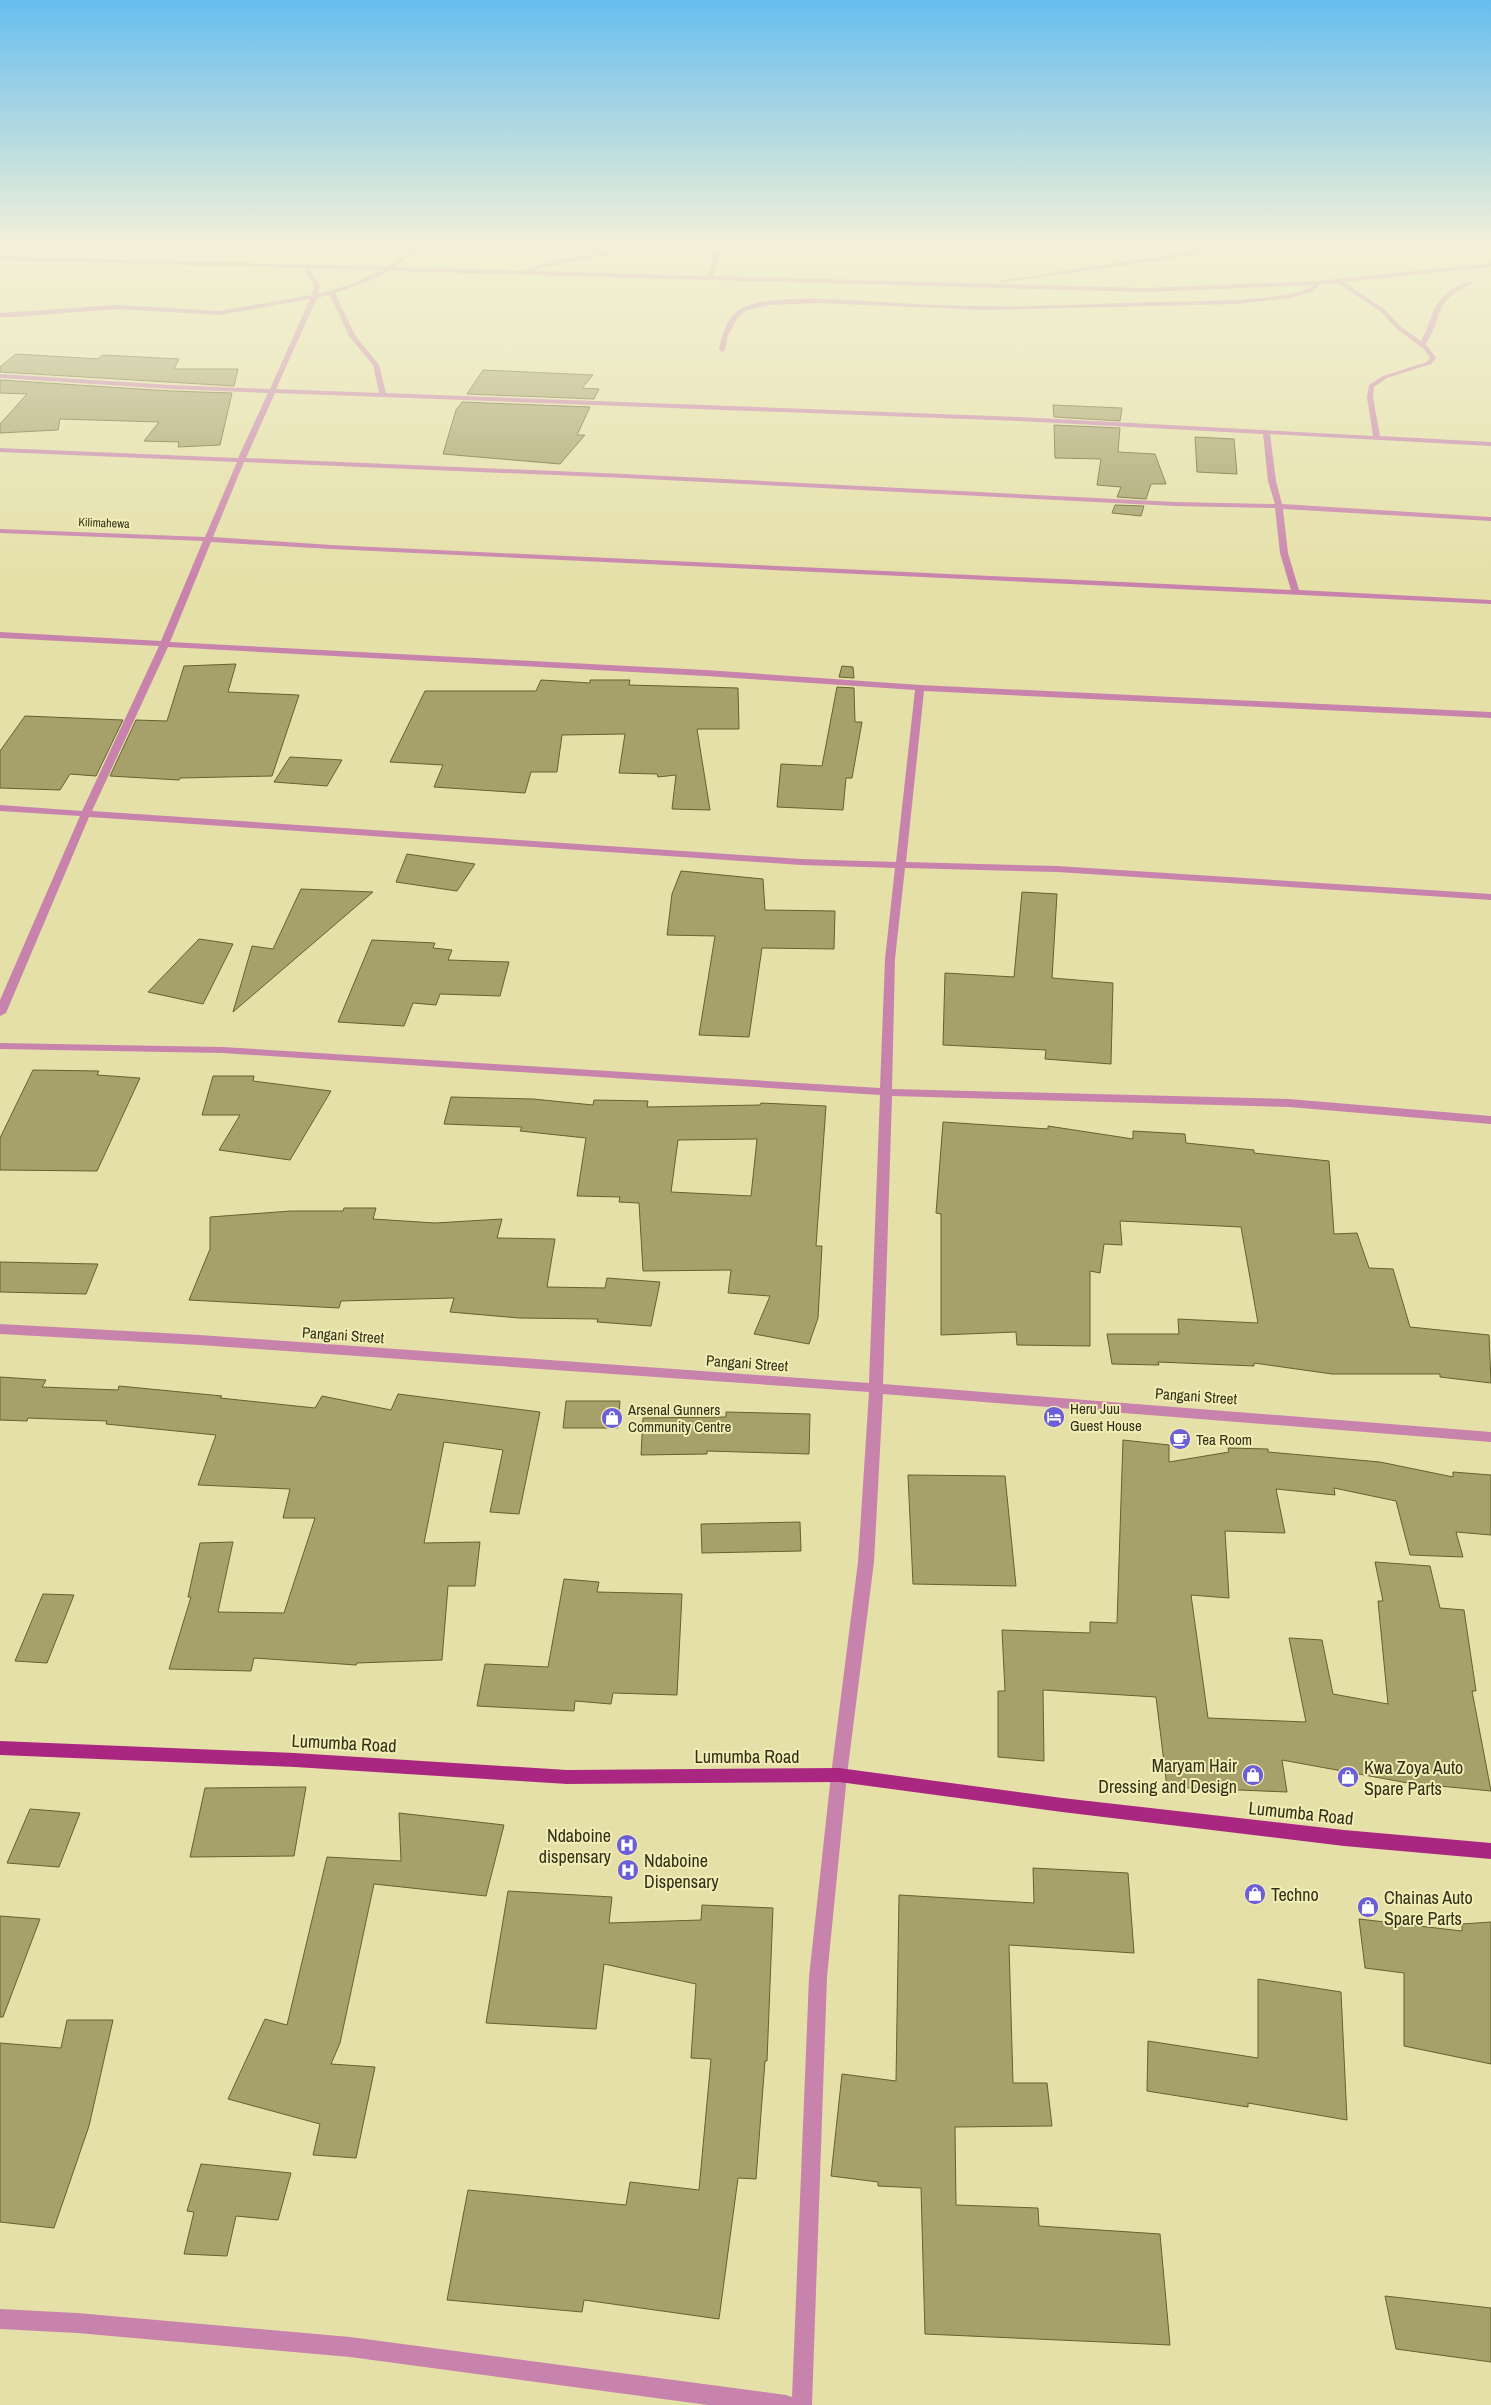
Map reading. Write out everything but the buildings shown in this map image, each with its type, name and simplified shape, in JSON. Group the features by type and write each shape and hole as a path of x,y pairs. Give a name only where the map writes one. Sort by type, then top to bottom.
{"main road":[{"name":"Lumumba Road","path":"0,1748 295,1760 567,1777 839,1776 1062,1805 1344,1838 1491,1851"}],"street":[{"path":"0,1013 86,813 165,643 241,460 287,357"},
{"path":"370,357 376,365 382,394"},
{"path":"1377,437 1377,424 1370,397 1371,386 1385,377 1428,363 1433,357"},
{"path":"0,376 171,387 1266,430 1491,444"},
{"path":"1266,430 1272,481 1279,506 1284,553 1296,593"},
{"path":"0,450 634,476 1175,504 1279,506 1491,519"},
{"name":"Kilimahewa","path":"0,530 1491,602"},
{"path":"0,635 706,673 920,688 1491,715"},
{"path":"802,2405 818,1977 839,1776 866,1562 876,1388 890,959 910,761 920,688"},
{"path":"0,808 801,862 1058,869 1491,897"},
{"path":"0,1046 222,1050 885,1092 1289,1103 1491,1120"},
{"name":"Pangani Street","path":"0,1329 200,1340 876,1388 1491,1437"},
{"path":"0,2319 77,2322 350,2347 786,2405"}],"place":[{"name":"Heru Juu Guest House","path":"1054,1417"},
{"name":"Arsenal Gunners Community Centre","path":"612,1418"},
{"name":"Tea Room","path":"1180,1439"},
{"name":"Maryam Hair Dressing and Design","path":"1253,1775"},
{"name":"Kwa Zoya Auto Spare Parts","path":"1348,1777"},
{"name":"Ndaboine dispensary","path":"627,1845"},
{"name":"Ndaboine Dispensary","path":"628,1870"},
{"name":"Techno","path":"1255,1894"},
{"name":"Chainas Auto Spare Parts","path":"1368,1907"}]}
